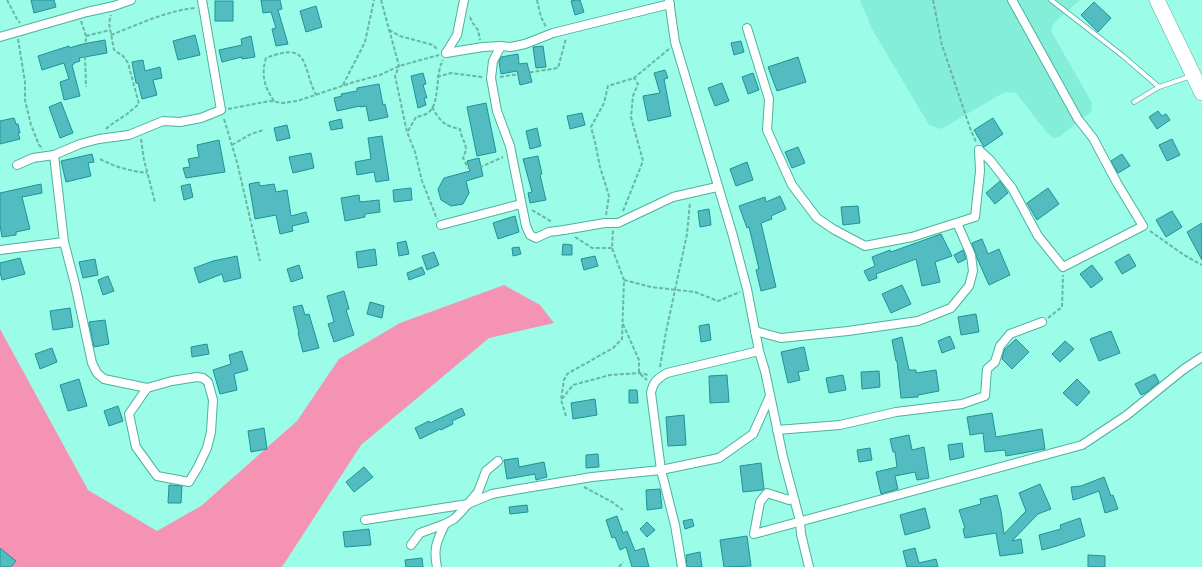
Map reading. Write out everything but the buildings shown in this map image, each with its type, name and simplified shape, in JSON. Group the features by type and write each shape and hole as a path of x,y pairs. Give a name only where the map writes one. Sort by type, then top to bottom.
{"highway":[{"path":"1157,0 1202,93"}],"street":[{"path":"0,37 131,0"},
{"path":"979,150 990,160 1012,188 1038,236 1063,267 1143,226 1092,138 1078,119 1012,0"},
{"path":"446,53 483,47 511,47 525,44 553,33 669,2 675,42 717,187 733,236 747,289 759,351 765,371 783,457 800,521 801,534 808,567"},
{"path":"446,53 457,34 463,3"},
{"path":"17,165 33,158 52,155 80,144 99,139 129,136 163,121 180,122 201,118 221,110 203,4"},
{"path":"746,28 769,99 767,130 792,185 817,218 865,246 912,238 975,218 980,171 979,150"},
{"path":"501,46 493,61 491,78 497,111 510,146 521,204 526,226 530,235 536,238 549,232 605,223 618,223 673,197 717,187"},
{"path":"52,155 64,242 75,284 92,363 97,373 104,379 148,388 172,381 197,377 203,378 208,382 213,400 211,432 207,448 189,482 156,476 136,447 129,414 148,388"},
{"path":"442,226 521,204"},
{"path":"755,331 781,338 848,331 918,321 952,308 969,286 973,271 971,254 957,223"},
{"path":"0,250 64,242"},
{"path":"778,430 840,425 896,412 962,404 985,396 987,369 995,362 1000,346 1010,334 1042,322"},
{"path":"682,567 675,525 661,470 652,393 653,385 659,377 667,373 759,351"},
{"path":"793,497 789,500 767,493 760,502 754,534 1082,445 1127,415 1184,369 1202,357"},
{"path":"365,520 468,504 492,494 592,477 661,470 718,458 753,434 770,396"},
{"path":"411,545 420,533 454,519 478,492 486,471 498,461"},
{"path":"437,567 435,558 436,542 445,524"}],"lane":[{"path":"1051,0 1124,56 1159,87"},
{"path":"1134,102 1159,87 1193,75"}],"path":[{"path":"7,0 17,19 26,30"},
{"path":"342,86 365,42 374,0"},
{"path":"381,0 399,66 395,76 407,132 415,152 422,181 438,221 442,226"},
{"path":"537,0 541,17 547,29 553,33"},
{"path":"933,0 942,45 979,150"},
{"path":"463,3 472,22 478,30 483,47"},
{"path":"111,35 171,13 203,4"},
{"path":"99,139 109,126 139,104 128,63 123,56 114,50 109,23 114,6"},
{"path":"79,14 86,36 86,88"},
{"path":"86,36 110,30"},
{"path":"260,261 232,144 221,110 245,107 270,101 283,103 298,101 342,86 380,76 399,66 442,54 433,45 400,36 389,30"},
{"path":"437,77 450,73 491,78 534,70 558,68 566,30"},
{"path":"17,32 25,82 25,100 31,125 39,145 52,155"},
{"path":"605,223 609,196 600,167 591,127 604,103 608,86 634,78 664,54 675,42"},
{"path":"274,101 263,82 264,64 266,58 285,52 300,55 304,60 312,87 316,94"},
{"path":"407,132 416,117 431,111 437,92 437,77 440,64 446,53"},
{"path":"566,416 561,400 564,380 567,374 613,348 622,339 624,280 612,248 613,228 618,223 643,162 631,117 633,96 638,84 634,78"},
{"path":"140,130 144,160 154,202"},
{"path":"232,144 251,134 263,130"},
{"path":"100,159 111,165 147,173"},
{"path":"561,400 573,385 610,375 639,373 659,377 666,332 687,234 691,193"},
{"path":"1143,226 1184,255 1202,265"},
{"path":"1042,322 1062,308 1063,267"},
{"path":"624,280 651,287 695,292 718,301 747,289"},
{"path":"623,323 639,360 639,373 653,385"},
{"path":"575,480 582,486 612,502 623,510"},
{"path":"620,567 623,562"}],"shaded area":[{"path":"860,0 1080,0 1057,20 1051,31 1092,103 1091,112 1059,137 1054,138 1048,134 1016,93 1008,92 1003,93 941,129 929,125 872,29"},
{"path":"504,285 540,305 554,323 489,338 361,445 282,567 0,567 0,329 88,490 157,531 201,506 297,421 339,359 400,323"}]}
